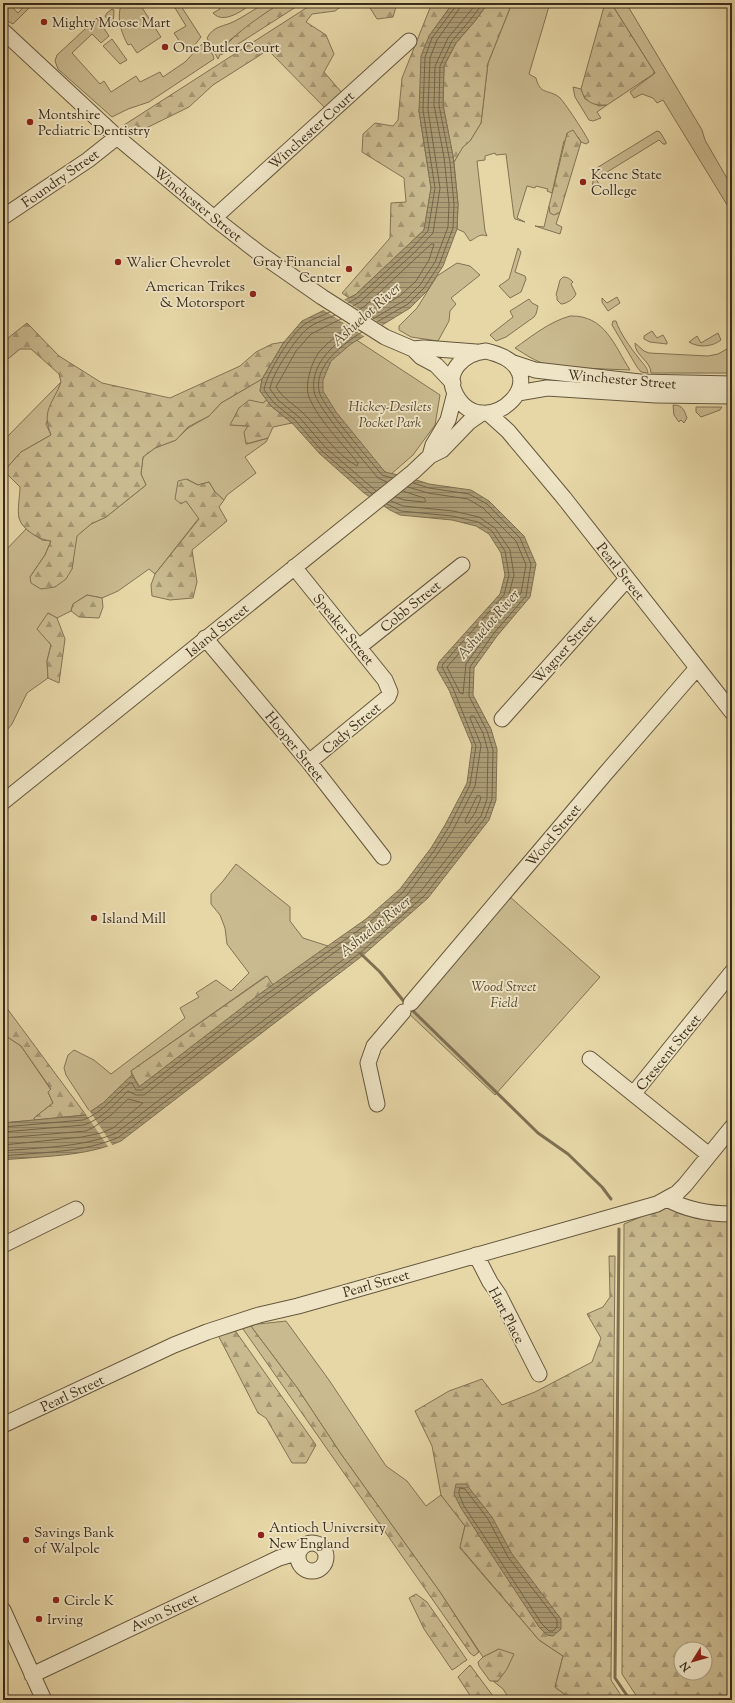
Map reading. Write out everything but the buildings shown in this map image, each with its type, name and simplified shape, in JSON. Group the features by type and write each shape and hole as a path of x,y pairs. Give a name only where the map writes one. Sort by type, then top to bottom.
{"street":[{"name":"Winchester Street","path":"3,31 117,137 214,218 259,253 322,297 385,337 413,349 421,357 436,365 454,388"},
{"name":"Winchester Court","path":"214,218 409,41"},
{"name":"Foundry Street","path":"3,217 88,160 117,137"},
{"name":"Winchester Street","path":"413,349 424,348 476,352"},
{"path":"486,351 496,353 514,364 520,377 518,393 490,412 468,409 460,402 454,388 454,372 459,363 467,356 476,352 486,351"},
{"name":"Winchester Street","path":"514,364 535,370 640,382 732,384"},
{"name":"Island Street","path":"430,456 433,445 448,420 454,388"},
{"name":"Winchester Street","path":"518,393 547,388 656,395 732,396"},
{"name":"Island Street","path":"3,802 430,456 442,450 469,422 490,412"},
{"name":"Pearl Street","path":"490,412 504,420 508,431 564,498 732,712"},
{"name":"Cobb Street","path":"359,647 462,565"},
{"name":"Speaker Street","path":"294,567 385,680 390,692"},
{"name":"Wagner Street","path":"502,719 627,579"},
{"name":"Hooper Street","path":"205,638 309,762 382,857"},
{"name":"Wood Street","path":"378,1104 368,1062 374,1046 697,668"},
{"name":"Cady Street","path":"309,762 388,697 390,692"},
{"name":"Crescent Street","path":"709,1155 634,1093 732,972"},
{"path":"590,1059 634,1093"},
{"name":"Pearl Street","path":"3,1425 160,1352 207,1332 259,1315 298,1306 628,1213 667,1199 685,1185 732,1127"},
{"path":"667,1199 679,1206 706,1213 732,1214"},
{"path":"4,1241 76,1209"},
{"name":"Hart Place","path":"476,1255 490,1282 499,1295 539,1374"},
{"name":"Avon Street","path":"32,1675 279,1558 289,1555 298,1555"},
{"path":"3,1610 44,1700"}],"green space":[{"path":"3,3 8,3 18,13 27,3 34,3 13,24 3,19"},
{"path":"122,3 139,3 161,37 137,53 131,44 128,45 121,30 119,13"},
{"path":"172,3 179,3 201,37 187,53 174,33 186,26"},
{"path":"216,3 253,3 233,15 222,17 213,13 220,9"},
{"path":"265,3 280,3 231,39 222,50 218,59 207,38 210,34 216,28 235,21"},
{"path":"280,3 302,3 221,55 224,48 237,34"},
{"path":"314,3 346,3 335,11 312,14 306,22 326,35 334,54 324,72 343,94 326,109 268,50 213,85 189,107 134,134 124,125"},
{"path":"367,3 397,3 393,17 377,19"},
{"path":"432,3 453,3 429,36 419,111 431,188 424,230 355,295 349,298 342,293 390,238 391,203 406,202 404,178 362,152 363,134 375,123 393,126 398,120 402,78"},
{"path":"488,3 512,3 488,63 481,123 470,141 463,147 454,162 443,105 444,66 456,43"},
{"path":"512,3 550,3 529,74 536,78 542,89 559,97 580,126 589,142 586,144 581,142 578,137 564,141 552,193 547,191 548,189 536,186 535,188 527,186 517,218 525,222 515,219 514,217 506,154 496,155 495,153 485,156 485,160 477,161 485,231 487,236 480,235 470,241 464,232 457,229 458,204 454,162 463,146 470,141 481,123 488,63"},
{"path":"605,3 611,3 655,73 607,105 598,105 587,100 581,89"},
{"path":"611,3 626,3 702,130 705,140 732,187 732,213 663,100 657,103 653,98 642,94 634,98 630,92 655,73"},
{"path":"112,9 114,10 113,28 105,16"},
{"path":"97,18 109,36 101,43 92,34 72,53 100,84 104,81 111,92 136,76 140,82 160,72 163,77 185,62 204,42 214,59 149,102 128,109 112,117 58,69 55,61 57,55"},
{"path":"112,39 127,60 120,64 103,46"},
{"path":"573,87 581,89 585,99 599,106 607,105 597,112 601,118 593,121 589,120 575,97"},
{"path":"573,130 581,142 560,212 554,215 550,213 549,206 567,133"},
{"path":"657,131 660,132 666,144 663,144 659,140 596,179 599,184 597,187 592,188 595,169"},
{"path":"549,206 550,212 557,214 560,212 556,224 562,227 560,234 535,226 544,227"},
{"path":"518,248 521,252 515,272 525,276 526,279 521,292 510,298 499,286 509,279"},
{"path":"457,263 470,266 480,275 451,298 456,304 450,311 449,321 438,341 411,337 399,330 399,326 417,308 437,276"},
{"path":"563,277 569,278 573,282 571,284 576,294 570,301 561,304 557,300 556,295 560,280"},
{"path":"617,297 620,303 608,311 602,302 602,298 607,303"},
{"path":"529,299 532,303 538,306 534,317 506,337 496,341 490,335 513,317 510,311"},
{"path":"570,316 592,320 600,326 607,333 630,370 550,366 515,348 534,334"},
{"path":"613,321 616,321 626,340 645,366 648,373 641,372 637,367 612,325"},
{"path":"27,323 59,356 102,383 170,398 240,366 256,352 272,344 284,342 262,379 221,403 209,416 188,427 176,440 155,448 143,457 141,474 146,485 106,517 91,524 77,536 72,569 66,579 55,587 41,589 31,583 30,577 45,555 51,541 42,539 32,534 24,527 19,518 18,511 20,487 4,471 21,452 51,435 47,419 49,407 61,382 59,374 31,349 20,349 3,363 3,342"},
{"path":"652,331 657,338 663,335 667,344 650,342 644,339 644,336"},
{"path":"718,333 721,340 714,344 701,346 689,342 697,336 701,343"},
{"name":"Hickey-Desilets Pocket Park","path":"355,339 440,395 435,425 413,455 390,475 369,457 349,433 315,382 320,367"},
{"path":"635,343 644,351 649,353 708,356 718,354 732,346 732,373 651,373 648,365 637,351"},
{"path":"262,379 260,391 267,400 231,425 249,426 247,444 268,438 266,442 245,457 256,473 227,495 224,500 215,492 209,482 198,485 187,479 186,501 199,518 155,574 149,569 118,591 102,598 87,595 73,604 71,611 57,618 48,613 51,645 47,661 48,678 27,693 12,724 7,730 3,726 3,553 26,529 42,540 51,541 45,555 30,577 72,569 76,536 91,524 106,517 146,485 141,474 143,457 155,448 176,440 188,428 209,416 221,403"},
{"path":"61,382 46,424 51,435 21,452 4,471 3,441"},
{"path":"249,400 263,403 267,400 271,406 292,423 273,427 268,438 246,444 244,432 248,426 230,425 239,408"},
{"path":"673,405 679,406 684,410 687,418 684,423 681,420 679,422 674,415"},
{"path":"696,407 722,407 720,410 701,417 696,412"},
{"path":"186,479 198,485 209,482 215,492 224,500 219,507 227,521 192,550 197,582 193,598 170,600 152,596 151,585 155,574 199,519 186,501 181,504 175,499 178,481"},
{"path":"87,595 102,598 103,607 99,618 79,617 71,611 73,604"},
{"path":"48,613 57,618 65,639 59,683 48,678 47,661 51,645 37,629"},
{"path":"236,864 290,907 290,921 303,938 328,946 273,985 266,976 131,1071 132,1075 103,1103 90,1112 66,1075 64,1068 68,1055 74,1050 94,1060 111,1074 185,1018 180,1008 199,997 196,993 216,980 231,991 249,973 227,944 225,928 220,915 211,904 211,894"},
{"name":"Wood Street Field","path":"509,896 600,977 495,1095 406,1011"},
{"path":"267,976 273,985 139,1087 131,1071"},
{"path":"3,1003 86,1115 35,1120 34,1118 53,1103 48,1092 51,1089 21,1046 3,1034"},
{"path":"3,1034 21,1046 51,1090 48,1092 53,1103 34,1118 35,1120 3,1123"},
{"path":"666,1206 732,1218 732,1700 639,1700 622,1674 624,1224"},
{"path":"609,1256 615,1256 611,1680 624,1700 572,1700 555,1687 563,1656 539,1640 460,1547 465,1526 441,1495 432,1446 415,1411 449,1391 482,1379 502,1405 535,1392 592,1362 601,1338 587,1314 603,1307 610,1297"},
{"path":"286,1321 329,1380 386,1466 407,1481 426,1506 441,1495 465,1526 460,1548 539,1640 563,1656 555,1687 572,1700 510,1700 503,1689 493,1681 498,1681 499,1649 483,1657 440,1592 341,1454 298,1389 250,1325"},
{"path":"250,1325 298,1389 341,1454 440,1592 479,1652 474,1656 470,1653 243,1329 244,1326"},
{"path":"234,1329 316,1445 306,1463 292,1463 266,1418 258,1413 218,1335"},
{"path":"416,1594 427,1602 467,1660 452,1670 424,1629 409,1598"},
{"path":"499,1649 514,1654 507,1669 498,1681 490,1681 479,1666 478,1662 483,1657"},
{"path":"470,1665 496,1700 473,1700 458,1677"}],"water":[{"name":"Ashuelot River","path":"453,3 488,3 456,43 444,66 443,105 453,156 458,204 457,229 443,266 427,291 410,308 351,344 331,361 323,380 323,391 336,412 385,472 429,484 471,490 489,501 524,536 536,564 530,597 497,636 474,668 473,695 491,729 497,749 496,800 489,820 428,898 362,956 121,1141 78,1153 3,1160 3,1123 86,1115 103,1103 132,1075 139,1087 261,993 366,919 400,889 431,848 467,783 472,745 449,690 437,669 439,662 500,594 505,575 501,553 489,534 476,526 452,520 400,515 364,493 320,454 292,423 271,406 260,391 262,379 284,342 302,321 355,295 424,230 431,188 419,111 421,56 429,36"},
{"path":"456,1484 466,1484 492,1517 512,1554 561,1619 561,1629 553,1636 547,1635 539,1627 461,1508 454,1494"}],"pier":[{"path":"343,299 383,325 365,337 322,309"},
{"path":"89,1110 113,1146 112,1147 109,1148 85,1113"}],"waterway":[{"name":"Ashuelot River","path":"360,953 380,972 406,1004"},
{"path":"410,1008 538,1133 568,1154 602,1187 611,1199"},
{"path":"619,1229 615,1678 630,1700"}],"place":[{"name":"Mighty Moose Mart","path":"44,22"},
{"name":"One Butler Court","path":"165,47"},
{"name":"Montshire Pediatric Dentistry","path":"30,122"},
{"name":"Keene State College","path":"583,182"},
{"name":"Walier Chevrolet","path":"118,262"},
{"name":"Gray Financial Center","path":"349,269"},
{"name":"American Trikes & Motorsport","path":"253,294"},
{"name":"Island Mill","path":"94,918"},
{"name":"Antioch University New England","path":"261,1535"},
{"name":"Savings Bank of Walpole","path":"26,1540"},
{"name":"Circle K","path":"56,1600"},
{"name":"Irving","path":"39,1619"}]}
